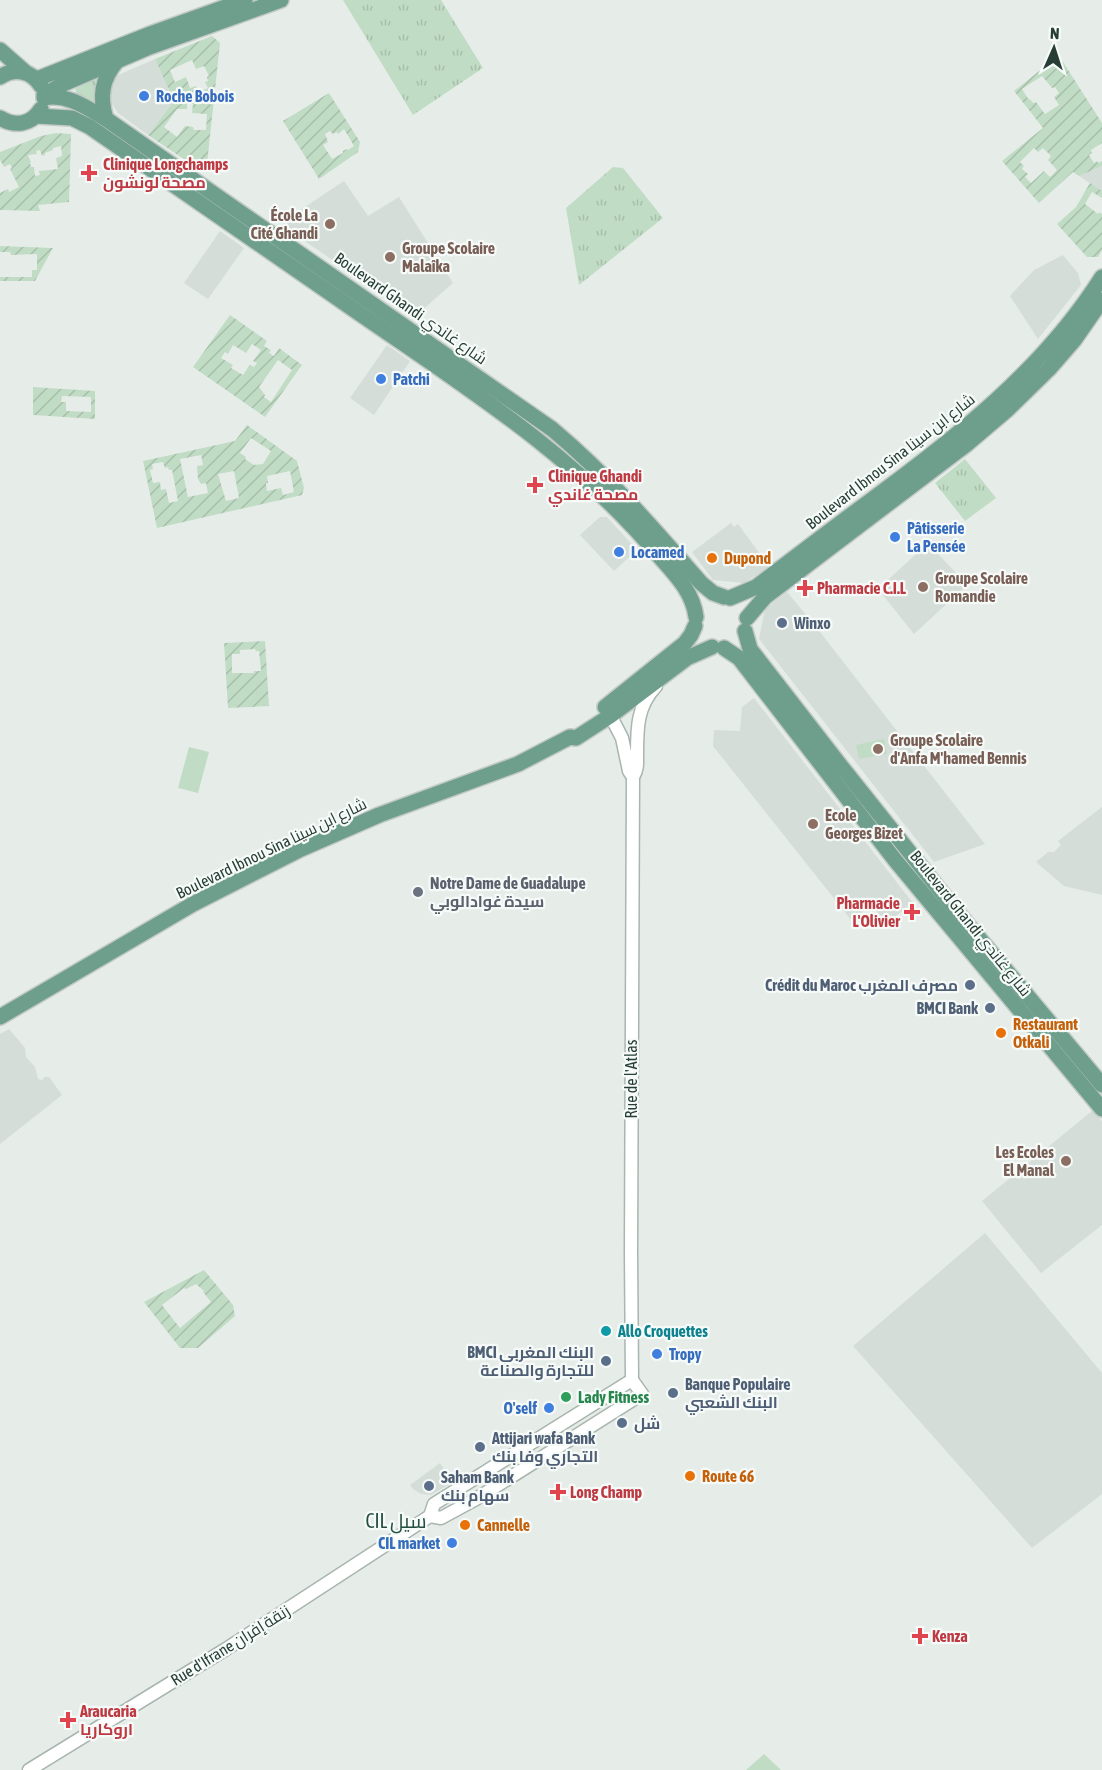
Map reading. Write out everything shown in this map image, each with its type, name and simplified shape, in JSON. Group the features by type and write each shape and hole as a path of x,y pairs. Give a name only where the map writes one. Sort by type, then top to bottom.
{"main road":[{"path":"0,77 12,71 31,76 245,0"},
{"path":"44,97 63,84 117,60 169,39 281,0"},
{"path":"0,50 42,87 44,97 36,116"},
{"path":"106,119 102,88 107,74 117,60"},
{"name":"Boulevard Ghandi شارع غاندي","path":"44,97 67,99 106,119 552,429 573,446 638,512 701,583 713,593 727,598"},
{"name":"Boulevard Ghandi شارع غاندي","path":"0,118 15,124 30,121 36,116 72,118 90,127 442,370 548,447 607,499 651,545 688,593 694,606 695,621"},
{"name":"Boulevard Ibnou Sina شارع ابن سينا","path":"727,598 756,586 955,437 996,401 1056,338 1076,315 1102,277"},
{"name":"Boulevard Ibnou Sina شارع ابن سينا","path":"746,625 765,597 967,444 999,417 1075,339 1102,300"},
{"path":"727,598 741,606 746,625 736,644 718,648 700,638 695,621 699,609 708,600 727,598"},
{"name":"Boulevard Ibnou Sina شارع ابن سينا","path":"608,711 685,643 691,635 695,621"},
{"name":"Boulevard Ghandi شارع غاندي","path":"746,625 750,649 957,913 1102,1085"},
{"name":"Boulevard Ghandi شارع غاندي","path":"718,648 739,658 895,860 1102,1109"},
{"name":"Boulevard Ibnou Sina شارع ابن سينا","path":"0,1017 193,904 301,849 379,815 518,764 570,737 572,730 608,711 687,658 718,648"}],"street":[{"name":"Rue de l'Atlas","path":"632,1380 633,777 637,771 639,714 645,700 665,674"},
{"name":"Rue de l'Atlas","path":"608,711 622,738 629,771 633,777"},
{"name":"Rue d'Ifrane زنقة إفران","path":"29,1770 226,1648 430,1516 434,1504 632,1380 642,1394 476,1499 441,1518 430,1516"}],"shaded area":[{"path":"155,59 174,101 148,135 118,113 112,104 110,92 113,81 118,75"},
{"path":"1102,166 1102,191 1079,176"},
{"name":"Groupe Scolaire Malaîka","path":"344,181 368,216 399,197 453,283 421,311 408,312 350,272 352,268 339,261 337,263 287,229 287,219"},
{"path":"220,231 244,248 208,299 184,283"},
{"path":"1063,255 1078,273 1081,285 1038,339 1010,296 1034,270"},
{"path":"387,345 410,361 374,415 350,398"},
{"path":"600,517 607,517 637,550 614,571 580,535"},
{"path":"731,523 734,527 738,524 769,566 744,583 713,580 692,552"},
{"name":"Groupe Scolaire Romandie","path":"928,543 967,585 914,634 878,589"},
{"name":"Groupe Scolaire d'Anfa M'hamed Bennis","path":"787,592 985,844 934,862 759,639 765,609"},
{"name":"Ecole Georges Bizet","path":"754,698 912,902 887,924 871,904 852,921 713,746 714,730 740,731 742,707"},
{"path":"1102,807 1102,895 1064,886 1036,862 1048,852 1054,852 1061,845 1058,841"},
{"path":"9,1029 25,1048 26,1057 35,1067 38,1079 49,1077 62,1095 0,1144 0,1034"},
{"name":"Les Ecoles El Manal","path":"1093,1110 1102,1121 1102,1225 1041,1273 982,1201"},
{"path":"985,1233 1102,1373 1102,1494 1032,1548 853,1346"},
{"path":"440,1463 453,1482 431,1495 421,1494 413,1489 410,1485"}],"green space":[{"path":"343,0 441,0 483,68 413,115"},
{"path":"212,36 220,43 207,164 197,168 148,135 174,101 155,59","holes":["192,60 196,69 204,66 209,76 208,81 205,82 208,88 199,92 196,86 190,88 186,77 175,82 170,70","187,104 193,104 192,113 207,114 206,130 194,130 193,127 185,126 177,137 164,127 177,109 187,109"]},
{"path":"1053,60 1063,62 1102,123 1102,143 1091,150 1092,153 1089,155 1094,163 1102,161 1102,166 1079,176 1073,172 1039,203 1002,161 1043,128 1014,91","holes":["1042,76 1059,93 1054,97 1059,105 1045,114 1036,102 1029,100 1022,89","1034,148 1038,152 1043,148 1051,156 1048,160 1057,170 1050,177 1044,171 1031,183 1025,177 1028,174 1022,169 1024,166 1020,162"]},
{"path":"100,77 96,104 94,104 77,94 75,89"},
{"path":"329,93 360,142 358,152 319,179 283,121","holes":["344,129 354,146 332,159 323,145 328,142 325,134 330,131 338,134"]},
{"path":"56,133 71,134 69,202 38,205 40,211 0,210 0,193 19,187 10,169 12,168 10,164 4,167 0,160 0,152 41,136","holes":["61,146 62,156 56,158 58,169 39,171 40,175 35,176 34,167 31,167 28,155 37,154 36,151 40,150 42,156 53,148"]},
{"path":"613,167 623,168 663,218 579,285 566,208"},
{"path":"1090,183 1102,191 1102,198 1092,192 1085,204 1098,214 1099,212 1102,214 1102,250 1098,257 1087,257 1057,224 1076,207"},
{"path":"0,246 53,248 35,281 0,281 0,277 32,277 32,270 37,270 37,254 11,255 10,252 0,252"},
{"path":"230,315 267,341 264,346 271,350 269,353 274,356 279,348 302,365 265,417 193,367","holes":["252,344 261,350 253,361 257,363 254,367 250,365 243,375 221,358 225,352 228,354 233,345 246,353","278,360 292,370 271,402 264,397 259,387"]},
{"path":"33,387 95,391 95,419 33,415","holes":["62,396 91,397 91,412 66,411 66,402 61,402"]},
{"path":"247,425 297,461 304,488 302,495 157,528 143,461 235,441","holes":["251,438 271,451 263,464 254,465 240,453","201,455 203,465 197,466 198,479 201,484 206,483 208,493 188,497 180,459","163,462 165,468 172,470 178,501 169,503 166,489 161,490 160,482 153,483 150,470 153,469 152,464","234,471 239,498 226,501 218,474","290,471 294,492 283,495 281,488 267,491 266,483 268,483 267,476"]},
{"path":"965,459 996,498 965,521 935,483"},
{"path":"265,641 269,706 228,708 224,643","holes":["255,649 259,651 261,671 232,673 232,654 240,654 240,650"]},
{"path":"884,739 887,754 859,759 856,745"},
{"path":"189,747 209,752 198,793 178,788"},
{"path":"204,1270 233,1305 235,1316 198,1348 180,1348 144,1302","holes":["196,1284 211,1302 180,1328 162,1305 184,1288"]},
{"path":"764,1754 781,1770 746,1770"}],"place":[{"name":"Roche Bobois","path":"144,96"},
{"name":"Clinique Longchamps مصحة لونشون","path":"89,173"},
{"name":"École La Cité Ghandi","path":"330,224"},
{"name":"Groupe Scolaire Malaîka","path":"390,257"},
{"name":"Patchi","path":"381,379"},
{"name":"Clinique Ghandi مصحة غاندي","path":"535,485"},
{"name":"Pâtisserie La Pensée","path":"895,537"},
{"name":"Locamed","path":"619,552"},
{"name":"Dupond","path":"712,558"},
{"name":"Groupe Scolaire Romandie","path":"923,587"},
{"name":"Pharmacie C.I.L","path":"805,588"},
{"name":"Winxo","path":"782,623"},
{"name":"Groupe Scolaire d'Anfa M'hamed Bennis","path":"878,749"},
{"name":"Ecole Georges Bizet","path":"813,824"},
{"name":"Notre Dame de Guadalupe سيدة غوادالوبي","path":"418,892"},
{"name":"Pharmacie L'Olivier","path":"912,912"},
{"name":"Crédit du Maroc مصرف المغرب","path":"970,985"},
{"name":"BMCI Bank","path":"990,1008"},
{"name":"Restaurant Otkali","path":"1001,1033"},
{"name":"Les Ecoles El Manal","path":"1066,1161"},
{"name":"Allo Croquettes","path":"606,1331"},
{"name":"Tropy","path":"657,1354"},
{"name":"BMCI البنك المغربي للتجارة والصناعة","path":"606,1361"},
{"name":"Banque Populaire البنك الشعبي","path":"673,1393"},
{"name":"Lady Fitness","path":"566,1397"},
{"name":"O'self","path":"549,1408"},
{"name":"شل","path":"622,1423"},
{"name":"Attijari wafa Bank التجاري وفا بنك","path":"480,1447"},
{"name":"Route 66","path":"690,1476"},
{"name":"Saham Bank سهام بنك","path":"429,1486"},
{"name":"Long Champ","path":"558,1492"},
{"name":"Cannelle","path":"465,1525"},
{"name":"CIL market","path":"452,1543"},
{"name":"Kenza","path":"920,1636"},
{"name":"Araucaria اروكاريا","path":"68,1720"}],"district":[{"name":"CIL سيل","path":"396,1520"}]}
